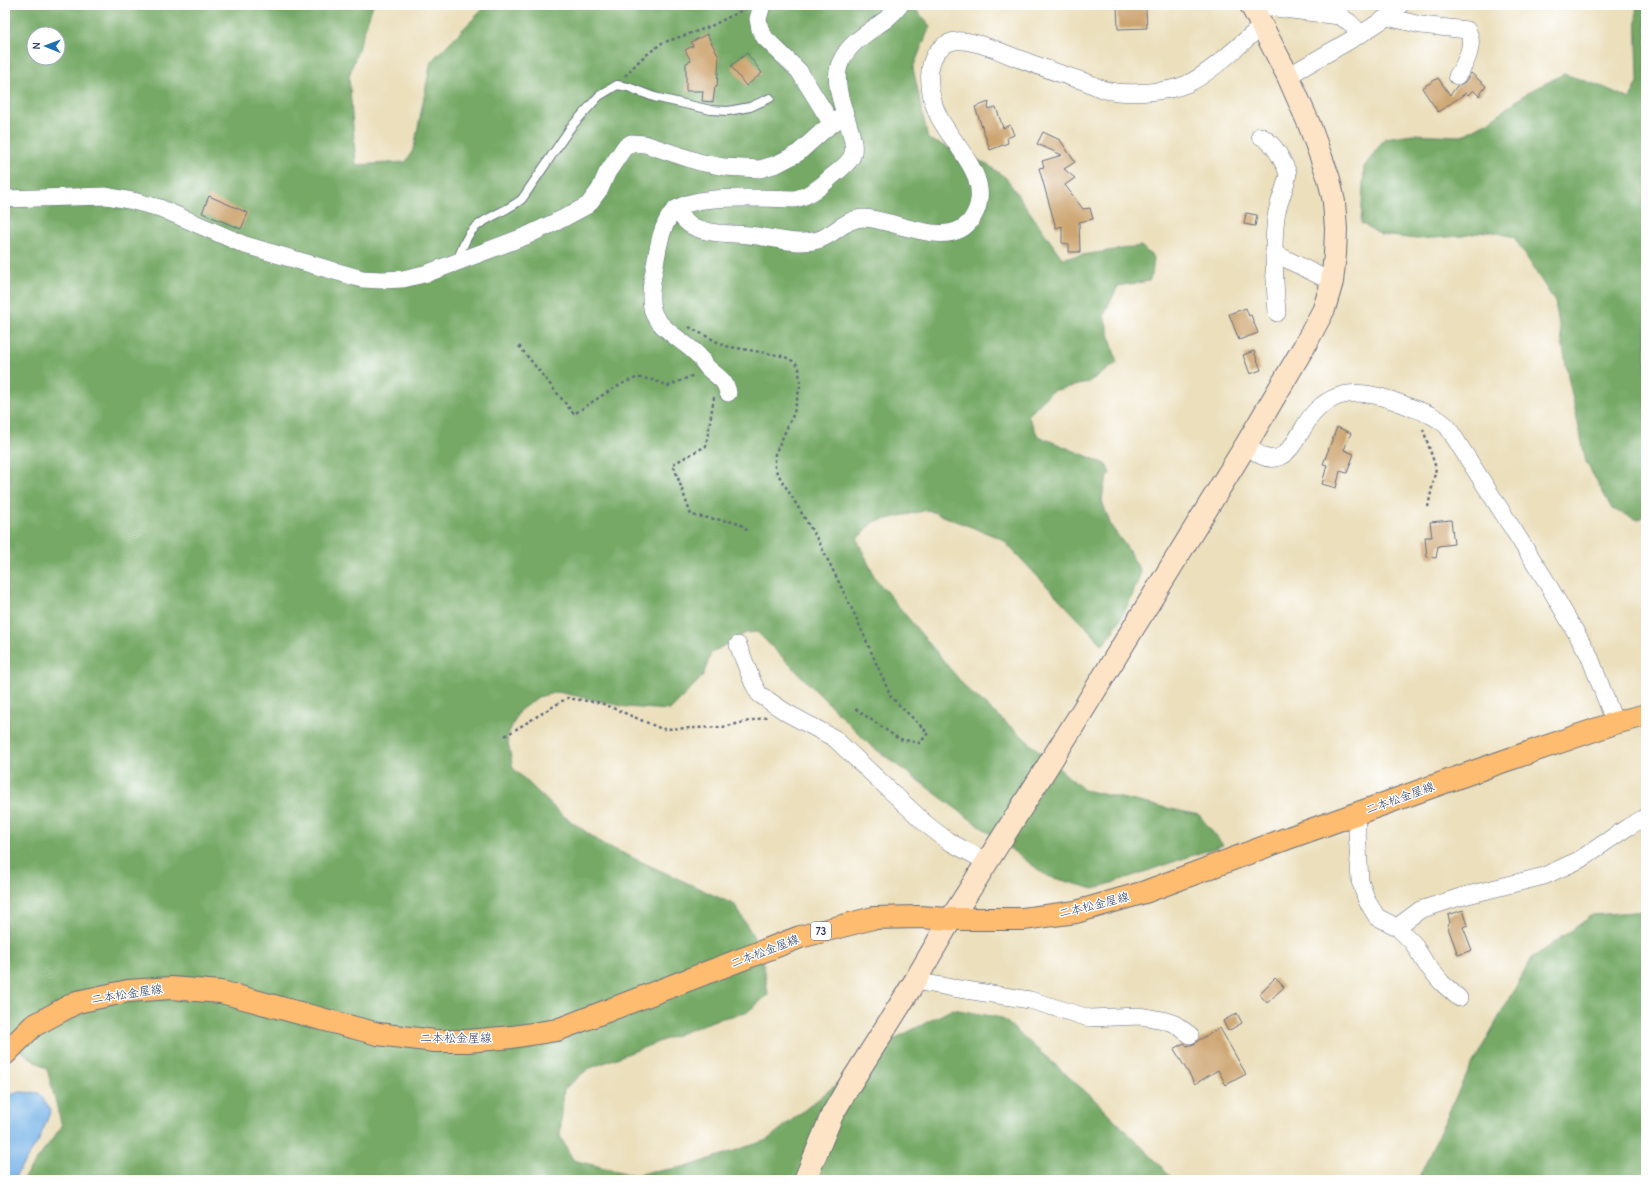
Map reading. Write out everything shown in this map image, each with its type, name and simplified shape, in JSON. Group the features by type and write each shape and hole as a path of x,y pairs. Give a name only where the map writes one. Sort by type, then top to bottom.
{"main road":[{"name":"二本松金屋線","path":"5,1054 33,1026 77,1002 128,991 171,988 221,992 378,1034 435,1041 468,1041 512,1037 557,1030 800,937 873,918 919,917 951,919 1023,919 1076,912 1145,892 1356,814 1615,723 1646,715"}],"street":[{"path":"838,120 838,72 840,62 853,44 893,13 900,5"},
{"path":"1251,5 1343,11 1361,34"},
{"path":"806,1180 832,1115 915,981 951,919 1246,445 1301,352 1324,308 1332,282 1335,254 1336,229 1334,202 1328,179 1308,124 1288,76 1251,5"},
{"path":"1288,76 1361,34 1387,17 1400,5"},
{"path":"728,393 725,382 708,368 698,355 674,337 655,317 652,306 653,273 659,244 668,220 676,209 691,202 711,199 795,199 806,196 826,182 852,157 853,142 838,120 799,71 765,38 760,29 756,6"},
{"path":"1387,17 1421,25 1467,30 1470,40 1468,58 1457,76"},
{"path":"676,209 688,224 707,232 749,234 799,242 817,240 826,237 844,225 859,218 882,221 919,232 950,232 962,230 974,216 980,194 973,169 940,119 931,96 930,65 935,55 945,45 954,41 976,44 1002,51 1038,67 1089,83 1107,91 1130,93 1169,89 1186,84 1204,74 1262,26"},
{"path":"5,199 106,196 133,201 160,208 245,246 362,278 382,280 403,279 428,273 526,236 562,220 588,205 600,189 606,173 624,148 631,144 645,144 699,162 724,167 760,169 777,164 798,153 838,120"},
{"path":"1260,136 1266,138 1274,148 1288,172 1276,215 1274,253 1277,313"},
{"path":"1274,253 1332,282"},
{"path":"1246,445 1267,458 1282,456 1293,444 1312,415 1323,404 1337,397 1350,393 1361,392 1388,398 1436,417 1447,426 1543,576 1589,655 1615,723"},
{"path":"738,645 753,683 760,694 787,713 834,738 926,824 948,841 987,862"},
{"path":"1356,814 1360,880 1367,901 1377,917 1397,927 1414,943 1426,964 1442,983 1459,998"},
{"path":"1397,927 1420,910 1460,897 1544,876 1579,860 1628,827 1646,817"},
{"path":"915,981 1030,1000 1088,1018 1140,1016 1163,1020 1175,1024 1190,1035"}],"lane":[{"path":"457,262 465,240 470,232 476,226 516,205 522,199 571,127 599,96 617,85 628,87 654,97 711,110 728,111 750,107 770,98"}],"path":[{"path":"617,85 641,59 662,43 708,27 738,12 756,6"},
{"path":"683,323 725,346 783,356 795,362 799,368 800,386 794,413 775,454 775,469 819,542 855,615 891,697 928,733 920,743 899,739 853,707"},
{"path":"519,346 574,414 610,390 638,378 656,380 668,386 708,368"},
{"path":"728,393 714,395 706,446 673,464 691,515 738,523 749,532"},
{"path":"1417,409 1436,468 1428,507"},
{"path":"505,736 567,698 601,704 662,729 723,727 787,713"}],"green space":[{"path":"5,5 373,5 349,76 356,165 406,162 414,148 431,61 487,5 912,5 930,26 913,68 928,139 987,164 1006,178 1062,258 1141,246 1154,258 1152,275 1149,281 1118,286 1104,315 1117,363 1087,383 1052,391 1028,416 1038,436 1106,464 1110,473 1104,486 1102,501 1111,526 1127,548 1141,572 1134,592 1125,610 1116,627 1103,645 1002,539 928,510 873,522 857,539 875,578 967,689 1084,790 1199,815 1223,845 1094,889 1047,876 870,745 757,632 746,633 711,653 703,676 670,710 626,707 558,692 538,697 519,711 507,737 513,768 561,814 603,844 735,905 762,951 768,995 746,1013 718,1019 588,1069 564,1089 560,1136 573,1160 633,1175 689,1166 767,1140 892,1040 953,1009 1002,1018 1095,1100 1175,1180 22,1180 62,1126 47,1069 12,1045 5,1045"},
{"path":"1636,5 1646,5 1646,514 1638,520 1612,509 1586,462 1568,376 1555,302 1514,237 1489,231 1462,236 1417,239 1381,235 1361,223 1364,167 1385,138 1412,134 1461,136 1488,122 1528,92 1564,74 1601,86 1630,99 1638,82"},
{"path":"1646,911 1646,1180 1418,1180 1463,1081 1532,958 1593,915"}],"water":[{"path":"20,1092 39,1093 51,1110 39,1140 13,1180 5,1180 5,1097"}],"building":[{"path":"1117,5 1141,5 1141,9 1146,9 1147,28 1118,29"},
{"path":"707,34 719,57 717,87 715,87 713,102 702,101 703,91 686,91 686,63 691,61 685,50 693,46 691,42"},
{"path":"747,53 762,73 746,86 731,66"},
{"path":"1471,73 1486,86 1479,96 1473,90 1468,95 1466,93 1438,112 1422,88 1438,78 1450,95 1457,86 1465,82"},
{"path":"989,102 988,109 996,107 1003,128 1010,125 1014,135 1007,138 1008,143 990,150 975,107"},
{"path":"1043,132 1060,140 1075,162 1064,169 1075,178 1065,185 1083,209 1090,208 1093,219 1079,222 1080,252 1069,252 1069,244 1062,243 1062,226 1056,228 1039,168 1044,167 1042,161 1062,155 1037,144"},
{"path":"209,196 248,213 241,229 202,213"},
{"path":"1246,213 1257,215 1255,226 1244,224"},
{"path":"1246,308 1249,316 1251,315 1258,333 1239,340 1229,314"},
{"path":"1254,351 1261,370 1250,374 1243,355"},
{"path":"1337,427 1351,433 1344,450 1354,454 1347,473 1340,471 1336,488 1322,484 1327,465 1323,464"},
{"path":"1451,520 1454,544 1438,546 1436,558 1427,557 1425,537 1432,537 1430,522"},
{"path":"1463,910 1468,925 1463,927 1472,950 1458,955 1447,925 1450,923 1448,915"},
{"path":"1275,978 1284,987 1267,1003 1259,994"},
{"path":"1237,1013 1242,1023 1228,1031 1223,1021"},
{"path":"1220,1028 1246,1074 1226,1085 1218,1070 1195,1084 1174,1049 1184,1043 1187,1046 1194,1044"}]}
